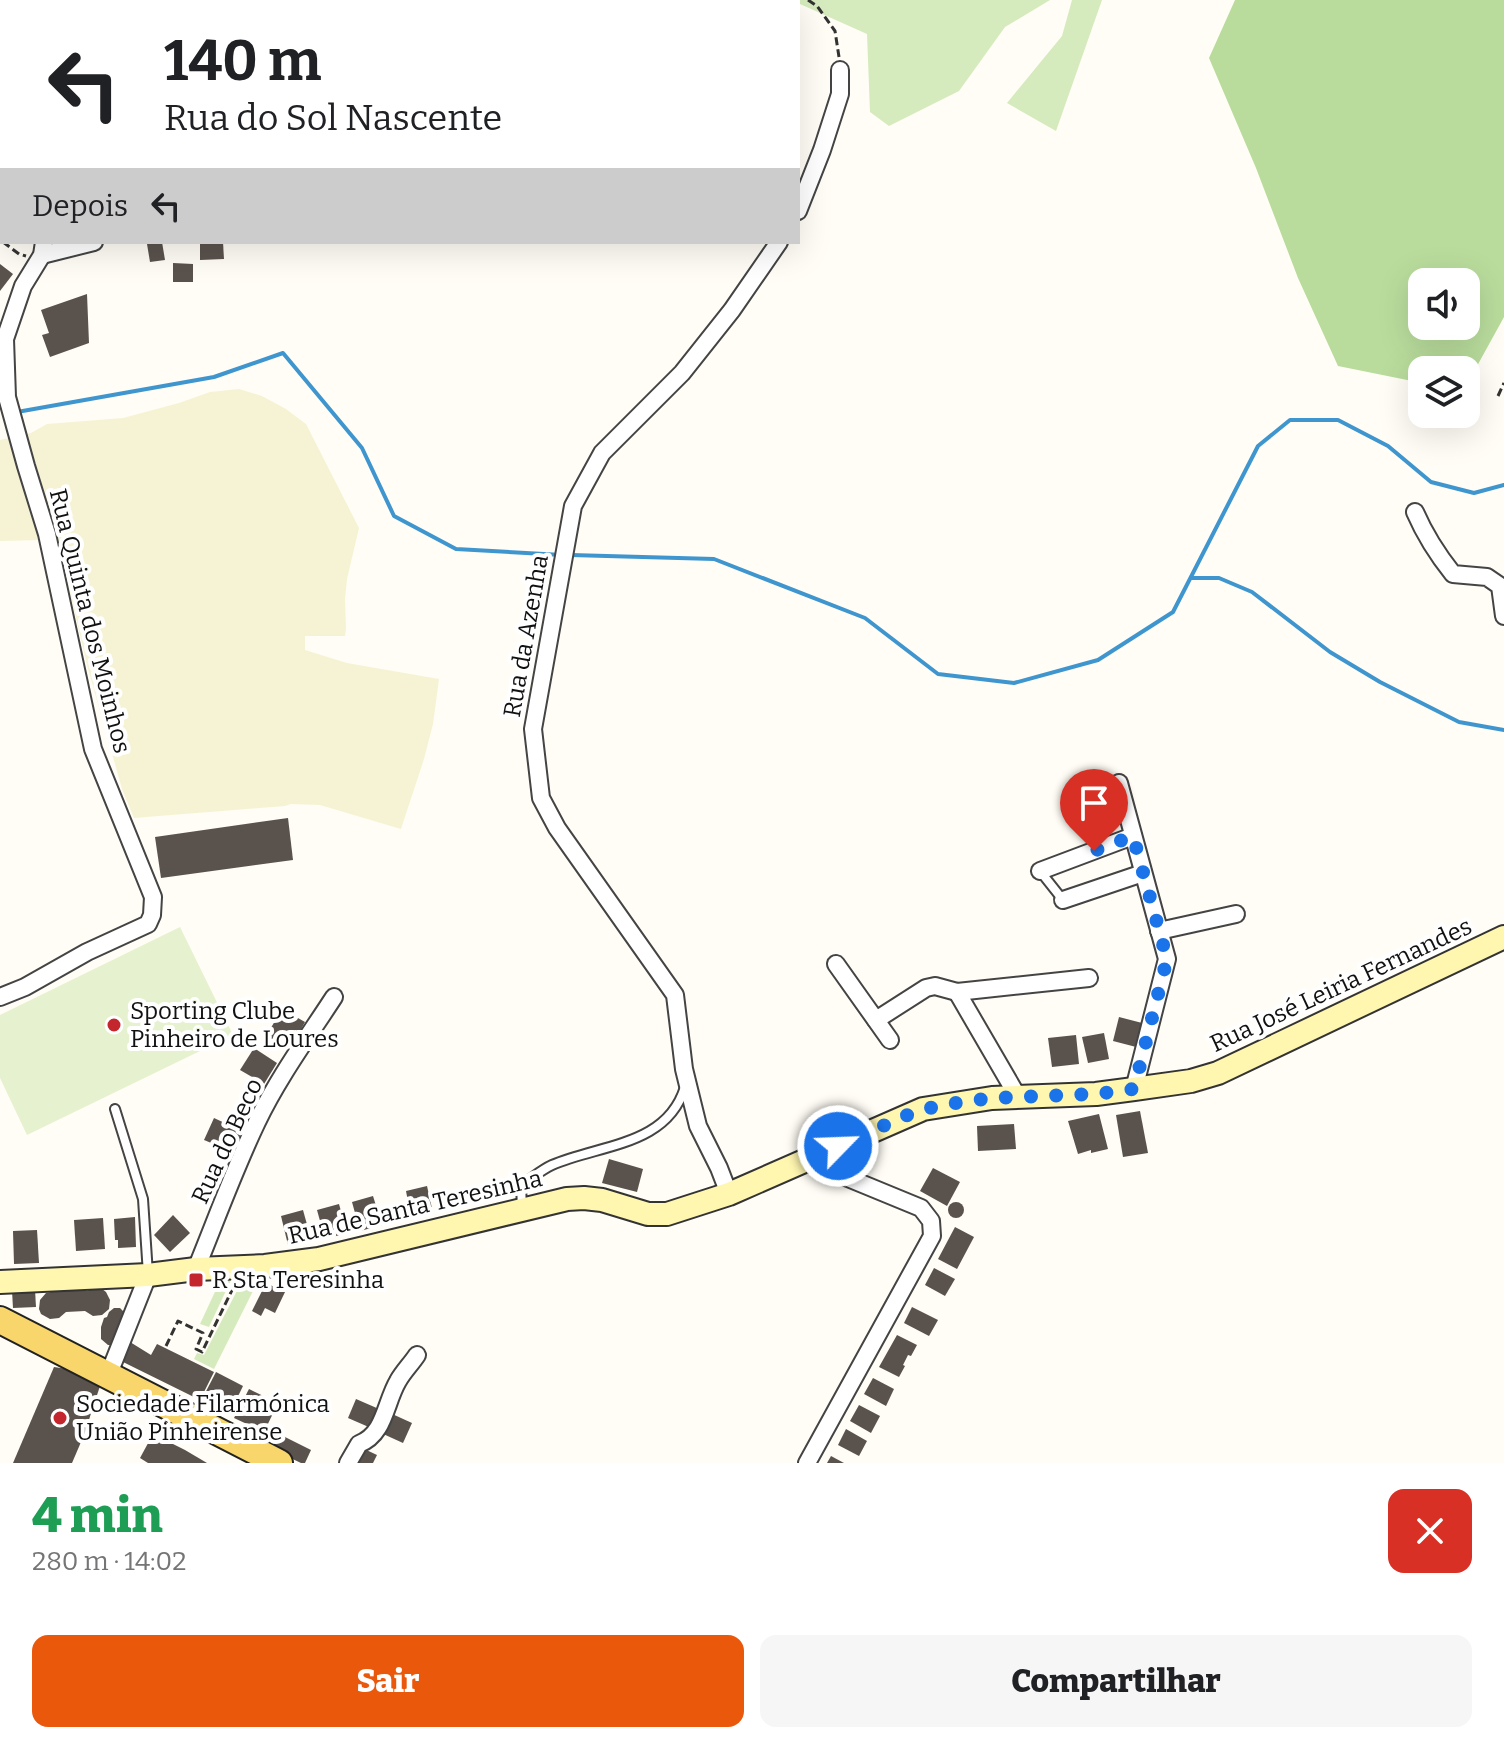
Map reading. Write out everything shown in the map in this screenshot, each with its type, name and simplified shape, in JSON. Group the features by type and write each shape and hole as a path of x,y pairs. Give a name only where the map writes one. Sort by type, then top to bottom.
{"main road":[{"name":"Rua José Leiria Fernandes","path":"648,1214 667,1214 729,1194 923,1109 992,1098 1096,1094 1191,1081 1218,1073 1504,937"},
{"name":"Rua de Santa Teresinha","path":"0,1282 148,1275 319,1259 567,1199 584,1198 648,1214"},
{"path":"0,1320 279,1463"}],"street":[{"path":"800,206 840,94 840,70"},
{"path":"3,336 23,286 43,248 77,244"},
{"name":"Rua da Azenha","path":"729,1194 698,1126 687,1082 675,995 557,828 541,798 533,729 573,506 602,453 682,373 732,310 776,246"},
{"name":"Rua Quinta dos Moinhos","path":"0,997 148,924 153,897 93,749 47,534 7,397 3,336"},
{"path":"1415,512 1438,556 1453,574 1487,577 1500,586 1504,616"},
{"path":"1119,783 1167,959 1134,1089"},
{"path":"1040,871 1133,836"},
{"path":"1063,900 1143,873"},
{"path":"1159,931 1236,914"},
{"path":"836,964 890,1040"},
{"path":"876,1020 926,988 935,986 957,992 1089,978"},
{"path":"957,992 1018,1097"},
{"name":"Rua do Beco","path":"196,1269 258,1120 334,997"},
{"path":"807,1463 932,1236 933,1229 921,1208 831,1171 813,1157"},
{"path":"108,1376 148,1275"},
{"path":"348,1463 359,1444 369,1440 377,1430 398,1380 417,1355"}],"lane":[{"path":"1040,871 1063,900"},
{"path":"522,1209 521,1185 550,1165 638,1138 658,1126 682,1099 687,1082"},
{"path":"115,1109 143,1199 148,1275"}],"path":[{"path":"808,0 817,6 835,31 840,70"},
{"path":"6,244 29,257 43,248"},
{"path":"1498,396 1504,383"},
{"path":"166,1346 178,1321 203,1333 196,1349 202,1352 243,1267"}],"shaded area":[{"path":"239,389 262,396 306,424 359,528 347,579 345,636 305,636 305,650 347,663 439,679 433,724 401,829 320,805 291,804 134,818 122,789 54,536 41,540 0,541 0,440 31,433 47,424 123,418 210,392"}],"green space":[{"path":"800,0 1050,0 1005,27 959,91 889,126 870,112 867,34 800,4"},
{"path":"1072,0 1102,0 1056,131 1007,103 1062,36"},
{"path":"1235,0 1504,0 1504,317 1480,361 1480,356 1408,356 1408,380 1338,366 1298,278 1209,58"},
{"name":"Sporting Clube Pinheiro de Loures","path":"180,927 233,1035 27,1135 0,1078 0,1015"},
{"path":"259,1279 214,1369 194,1359 197,1353 204,1355 242,1281"},
{"path":"231,1280 209,1327 200,1324 220,1281"}],"building":[{"path":"147,244 162,244 165,260 150,262"},
{"path":"200,244 223,244 224,259 200,260"},
{"path":"173,263 193,264 193,282 173,282"},
{"path":"0,264 13,274 0,291"},
{"path":"87,294 89,343 50,357 42,335 49,333 41,310"},
{"path":"288,818 293,860 161,878 155,837"},
{"path":"282,1009 305,1022 289,1051 265,1038"},
{"path":"1119,1017 1146,1024 1140,1048 1113,1041"},
{"path":"1104,1033 1109,1059 1088,1063 1082,1037"},
{"path":"1076,1035 1079,1064 1052,1067 1048,1038"},
{"path":"254,1048 277,1063 264,1084 240,1070"},
{"path":"1140,1111 1148,1153 1123,1157 1116,1115"},
{"path":"1099,1114 1108,1149 1078,1154 1068,1121"},
{"path":"214,1118 242,1131 233,1152 204,1140"},
{"path":"1014,1124 1016,1149 978,1151 977,1126"},
{"path":"609,1159 643,1169 637,1192 602,1183"},
{"path":"933,1168 960,1182 947,1206 920,1191"},
{"path":"427,1186 433,1213 411,1218 406,1191"},
{"path":"373,1196 382,1225 360,1231 352,1202"},
{"path":"956,1202 964,1210 956,1218 948,1210"},
{"path":"339,1204 347,1233 325,1239 317,1210"},
{"path":"303,1210 311,1239 288,1245 281,1216"},
{"path":"173,1215 190,1233 170,1252 154,1235"},
{"path":"135,1217 136,1247 118,1248 114,1219"},
{"path":"103,1218 105,1249 76,1251 74,1220"},
{"path":"955,1227 974,1237 957,1269 938,1259"},
{"path":"37,1230 39,1263 14,1264 13,1231"},
{"path":"934,1268 955,1279 945,1296 925,1285"},
{"path":"266,1283 285,1292 275,1313 265,1308 261,1316 252,1311"},
{"path":"102,1289 110,1300 109,1309 102,1315 93,1316 85,1311 66,1312 59,1318 50,1319 41,1314 40,1300 46,1293"},
{"path":"35,1290 36,1307 13,1308 12,1291"},
{"path":"912,1307 938,1320 929,1336 904,1323"},
{"path":"114,1308 120,1308 125,1313 114,1345 108,1345 101,1339 101,1327 104,1318"},
{"path":"897,1335 917,1345 911,1356 908,1355 899,1377 879,1367"},
{"path":"130,1342 151,1355 157,1344 214,1372 200,1400 121,1361"},
{"name":"Sociedade Filarmónica União Pinheirense","path":"54,1367 67,1369 100,1386 84,1435 72,1463 13,1463"},
{"path":"216,1372 243,1386 229,1415 201,1401"},
{"path":"873,1378 894,1389 886,1406 864,1394"},
{"path":"249,1389 278,1403 264,1432 234,1418"},
{"path":"356,1399 379,1409 371,1428 348,1418"},
{"path":"859,1405 880,1416 871,1433 850,1421"},
{"path":"390,1413 412,1423 403,1443 381,1433"},
{"path":"269,1429 311,1450 305,1463 261,1444"},
{"path":"846,1429 867,1441 859,1456 838,1445"},
{"path":"153,1434 207,1463 148,1463 140,1458"},
{"path":"360,1447 377,1455 373,1463 351,1463"},
{"path":"831,1456 844,1463 827,1463"}],"waterway":[{"path":"17,412 214,377 283,353 362,448 394,516 456,549 562,555"},
{"path":"571,555 714,559 865,618 938,674 1014,683 1098,660 1173,612 1258,446 1290,420 1338,420 1388,446 1431,482 1474,493 1504,485"},
{"path":"1191,578 1219,578 1252,592 1330,652 1380,682 1459,722 1504,730"}],"place":[{"name":"Sporting Clube Pinheiro de Loures","path":"114,1025"},
{"name":"R Sta Teresinha","path":"196,1280"},
{"name":"Sociedade Filarmónica União Pinheirense","path":"60,1418"}],"route":[{"path":"838,1146 912,1113 941,1105 992,1098 1096,1094 1134,1089 1167,959 1133,836 1094,851"}]}
